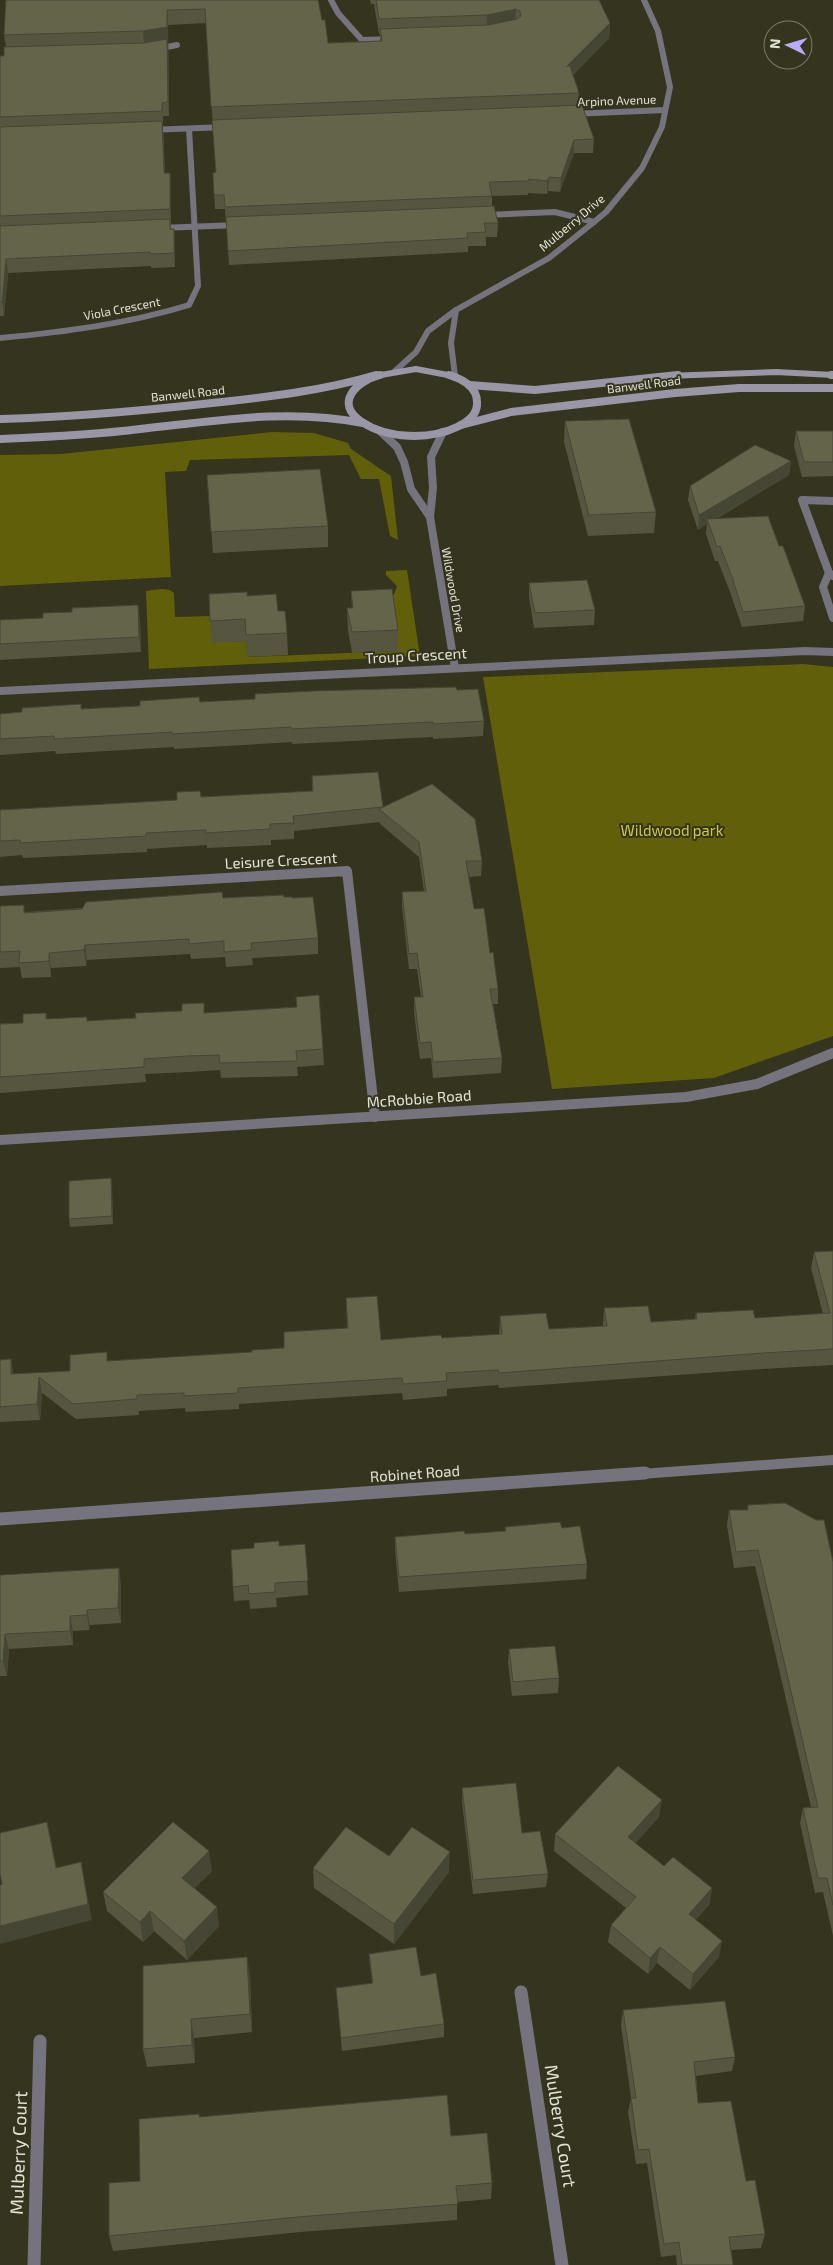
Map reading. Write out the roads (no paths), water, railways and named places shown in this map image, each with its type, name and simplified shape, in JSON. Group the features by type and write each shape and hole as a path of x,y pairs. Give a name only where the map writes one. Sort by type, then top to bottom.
{"main road":[{"path":"363,423 352,414 348,403 351,392 361,383 376,375 395,370 429,370 455,377 469,385 477,394 478,405 473,416 460,425"},
{"name":"Banwell Road","path":"469,385 535,390 686,374 766,372 833,375"},
{"name":"Banwell Road","path":"0,419 111,414 293,395 345,385 376,375"},
{"name":"Banwell Road","path":"0,438 89,435 301,413 345,419 363,423 380,431 400,435 422,435 443,432 460,425 511,412 675,393 739,388 833,388"}],"street":[{"path":"331,0 338,13 362,40 401,39"},
{"name":"Mulberry Drive","path":"395,370 416,352 428,331 456,310 550,258 606,212 642,168 662,127 670,87 658,31 644,0"},
{"path":"145,51 177,45"},
{"name":"Arpino Avenue","path":"564,114 665,110"},
{"path":"145,130 229,127"},
{"name":"Viola Crescent","path":"0,338 34,336 152,317 189,305 198,286 189,129"},
{"path":"477,215 555,212 594,222"},
{"path":"146,228 244,224"},
{"path":"455,377 450,361 449,340 456,310"},
{"name":"Wildwood Drive","path":"380,431 397,447 404,462 411,489 430,516"},
{"name":"Wildwood Drive","path":"443,432 431,457 433,488 430,516 455,668"},
{"path":"833,501 802,500 831,575 823,587 833,618"},
{"name":"Troup Crescent","path":"0,691 805,651 833,652"},
{"name":"Leisure Crescent","path":"0,891 347,871 375,1117"},
{"name":"McRobbie Road","path":"0,1140 686,1097 757,1084 833,1053"},
{"name":"Robinet Road","path":"0,1519 833,1460"},
{"name":"Mulberry Court","path":"522,1992 562,2265"},
{"name":"Mulberry Court","path":"34,2265 40,2041"}],"park label":[{"name":"Wildwood park","path":"672,831"}]}
